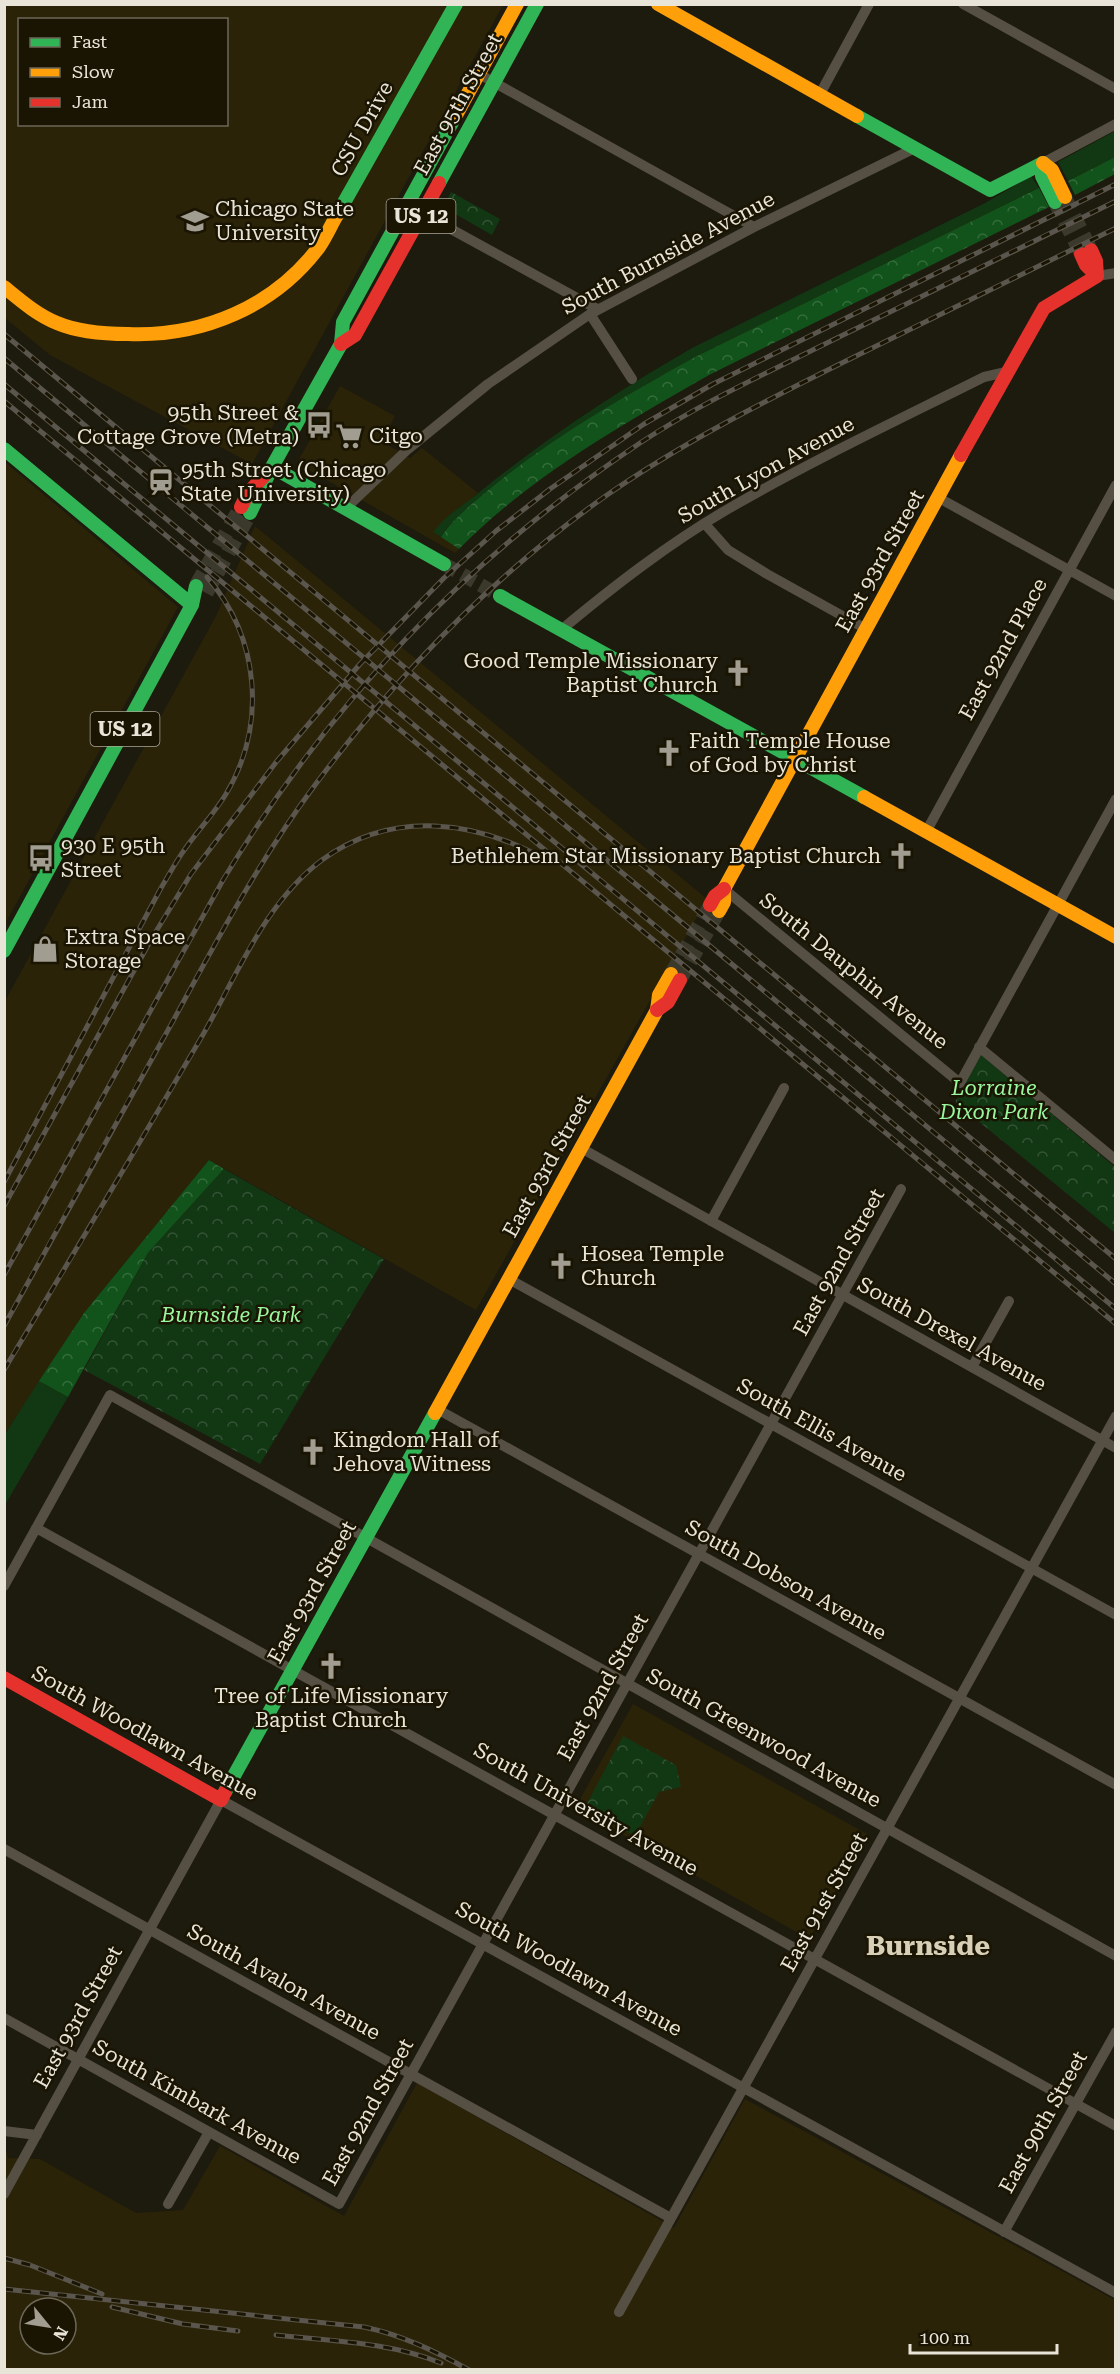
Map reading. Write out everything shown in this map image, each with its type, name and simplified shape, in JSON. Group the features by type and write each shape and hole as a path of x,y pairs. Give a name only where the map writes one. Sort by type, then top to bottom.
{"street":[{"name":"CSU Drive","path":"4,287 41,315 59,323 126,335 171,334 195,329 219,322 256,304 290,279 319,246 456,4"},
{"name":"East 95th Street","path":"246,510 248,493 272,467 341,344 343,322 517,4"},
{"name":"East 95th Street","path":"341,344 355,335 537,4"},
{"path":"658,4 990,190 1116,124"},
{"path":"820,94 869,4"},
{"path":"963,4 1116,89"},
{"path":"479,74 754,227"},
{"name":"South Burnside Avenue","path":"345,509 408,449 488,384 593,312 754,227 915,148"},
{"path":"1043,163 1042,176 1060,200"},
{"path":"407,205 593,312 632,379"},
{"path":"1086,252 1086,265 1097,276 1116,273"},
{"name":"East 93rd Street","path":"714,908 724,902 724,890 1006,372 1044,308 1097,276"},
{"name":"South Lyon Avenue","path":"561,630 629,574 705,524 816,461 984,377 1006,372"},
{"path":"4,449 192,605"},
{"path":"272,467 444,564"},
{"name":"East 92nd Place","path":"926,832 1116,485"},
{"path":"939,498 1116,596"},
{"path":"705,524 728,550 766,574 866,629"},
{"name":"US 12","path":"4,951 201,590"},
{"path":"500,597 1116,937"},
{"path":"979,1047 1116,799"},
{"name":"South Dauphin Avenue","path":"724,890 960,1083 979,1047 1116,1160"},
{"name":"East 93rd Street","path":"4,2194 657,1010 668,1002 676,977"},
{"path":"711,1221 784,1088"},
{"name":"South Drexel Avenue","path":"581,1148 1116,1448"},
{"name":"East 92nd Street","path":"339,2204 901,1189"},
{"name":"South Ellis Avenue","path":"509,1279 1116,1615"},
{"path":"972,1367 1009,1301"},
{"name":"South Greenwood Avenue","path":"36,1528 110,1395 1116,1956"},
{"name":"South Dobson Avenue","path":"437,1409 1116,1785"},
{"name":"East 91st Street","path":"619,2312 1116,1416"},
{"path":"4,1586 36,1528"},
{"name":"South University Avenue","path":"36,1528 1116,2126"},
{"name":"South Woodlawn Avenue","path":"4,1678 483,1945 1116,2293"},
{"name":"South Avalon Avenue","path":"4,1849 671,2218"},
{"name":"South Kimbark Avenue","path":"4,2018 339,2204"},
{"name":"East 90th Street","path":"1004,2232 1116,2032"},
{"path":"4,2131 37,2135"},
{"path":"168,2204 209,2132"}],"shaded area":[{"name":"Chicago State University","path":"4,5 503,5 252,464 50,355 5,318"},
{"path":"340,386 395,416 382,442 410,458 422,448 478,493 450,515 434,532 459,549 455,553 300,465 298,461"},
{"path":"5,462 178,607 5,924"},
{"path":"255,526 707,899 476,1310 209,1160 84,1313 5,1434 5,1001 216,616"},
{"path":"633,1704 867,1834 809,1939 575,1808"},
{"path":"417,2083 674,2228 745,2099 1115,2300 1115,2369 5,2370 5,2145 8,2158 40,2159 136,2213 183,2210 220,2146 344,2216"}],"green space":[{"path":"1115,131 1115,157 1068,181 1058,162"},
{"path":"1115,157 1115,174 1075,195 1068,181"},
{"path":"1031,176 1039,188 695,357 614,403 510,473 462,513 441,537 433,532 450,515 532,451 611,397 665,364 692,348 985,203"},
{"path":"1039,188 1049,207 711,374 678,393 612,432 547,475 516,498 459,549 441,537 451,524 480,497 535,454 641,388 695,357"},
{"path":"451,192 500,219 492,235 443,207"},
{"name":"Lorraine Dixon Park","path":"981,1055 1115,1167 1115,1233 955,1102"},
{"path":"209,1160 224,1169 148,1253 68,1397 39,1381 84,1313"},
{"name":"Burnside Park","path":"224,1169 384,1259 260,1464 84,1370 148,1253"},
{"path":"39,1381 68,1397 5,1505 5,1434"},
{"path":"623,1736 676,1765 681,1787 659,1792 635,1836 584,1809"}],"tunnel":[{"path":"1065,197 1091,250"},
{"path":"1055,202 1081,254"},
{"path":"196,586 241,507"},
{"path":"206,593 250,513"},
{"path":"444,564 500,596"},
{"path":"671,974 710,905"},
{"path":"680,980 719,911"}],"railway":[{"path":"4,1206 152,938 191,874 277,761 360,664 444,578 496,531 550,489 644,424 713,384 1116,184"},
{"path":"4,1275 223,880 265,815 309,753 357,694 407,638 460,585 517,535 577,488 664,428 712,400 1116,201"},
{"path":"4,1326 223,930 276,842 346,744 379,704 450,628 526,558 607,495 637,475 728,422 791,389 1116,228"},
{"path":"4,334 1116,1259"},
{"path":"4,358 1116,1284"},
{"path":"4,384 1116,1309"},
{"path":"4,401 1116,1324"},
{"path":"4,1182 161,888 182,854 226,794 239,767 248,740 252,711 252,682 247,654 238,627 225,601 207,577"},
{"path":"4,1370 201,1038 267,919 302,878 322,860 349,844 377,833 406,827 435,826 464,829 493,836 548,861"},
{"path":"4,2258 30,2265 102,2294"},
{"path":"4,2289 364,2327 418,2344 469,2370"},
{"path":"112,2307 183,2324 238,2331"},
{"path":"276,2335 381,2346 441,2363"}],"traffic: fast":[{"path":"337,215 456,4"},
{"path":"439,183 537,4"},
{"path":"857,116 990,190 1043,163"},
{"path":"250,513 272,467 341,344 343,322 455,117"},
{"path":"1043,163 1042,176 1055,202"},
{"path":"4,449 192,605"},
{"path":"272,467 444,564"},
{"path":"4,951 192,605 196,586"},
{"path":"500,596 864,797"},
{"path":"225,1792 435,1413"}],"traffic: slow":[{"path":"455,117 517,4"},
{"path":"658,4 857,116"},
{"path":"1043,163 1052,170 1065,197"},
{"path":"4,287 43,316 74,329 119,334 156,334 183,330 209,324 234,314 258,302 281,286 319,247 337,215"},
{"path":"719,911 724,902 724,889 961,455"},
{"path":"864,797 1116,937"},
{"path":"435,1413 657,1010 659,995 671,974"}],"traffic: jam":[{"path":"341,344 355,335 439,183"},
{"path":"1091,250 1096,261 1097,276"},
{"path":"1081,254 1086,265 1097,276"},
{"path":"961,455 1044,308 1097,276"},
{"path":"241,507 248,493 264,476"},
{"path":"710,905 715,896 724,889"},
{"path":"657,1010 668,1002 680,980"},
{"path":"4,1678 221,1800 225,1792"}],"place":[{"name":"Chicago State University","path":"195,221"},
{"name":"95th Street & Cottage Grove (Metra)","path":"319,425"},
{"name":"Citgo","path":"349,436"},
{"name":"95th Street (Chicago State University)","path":"161,482"},
{"name":"Good Temple Missionary Baptist Church","path":"738,673"},
{"name":"Faith Temple House of God by Christ","path":"669,753"},
{"name":"Bethlehem Star Missionary Baptist Church","path":"901,856"},
{"name":"930 E 95th Street","path":"41,858"},
{"name":"Extra Space Storage","path":"45,949"},
{"name":"Hosea Temple Church","path":"561,1266"},
{"name":"Kingdom Hall of Jehova Witness","path":"313,1452"},
{"name":"Tree of Life Missionary Baptist Church","path":"331,1666"}],"district":[{"name":"Burnside","path":"928,1946"}]}
